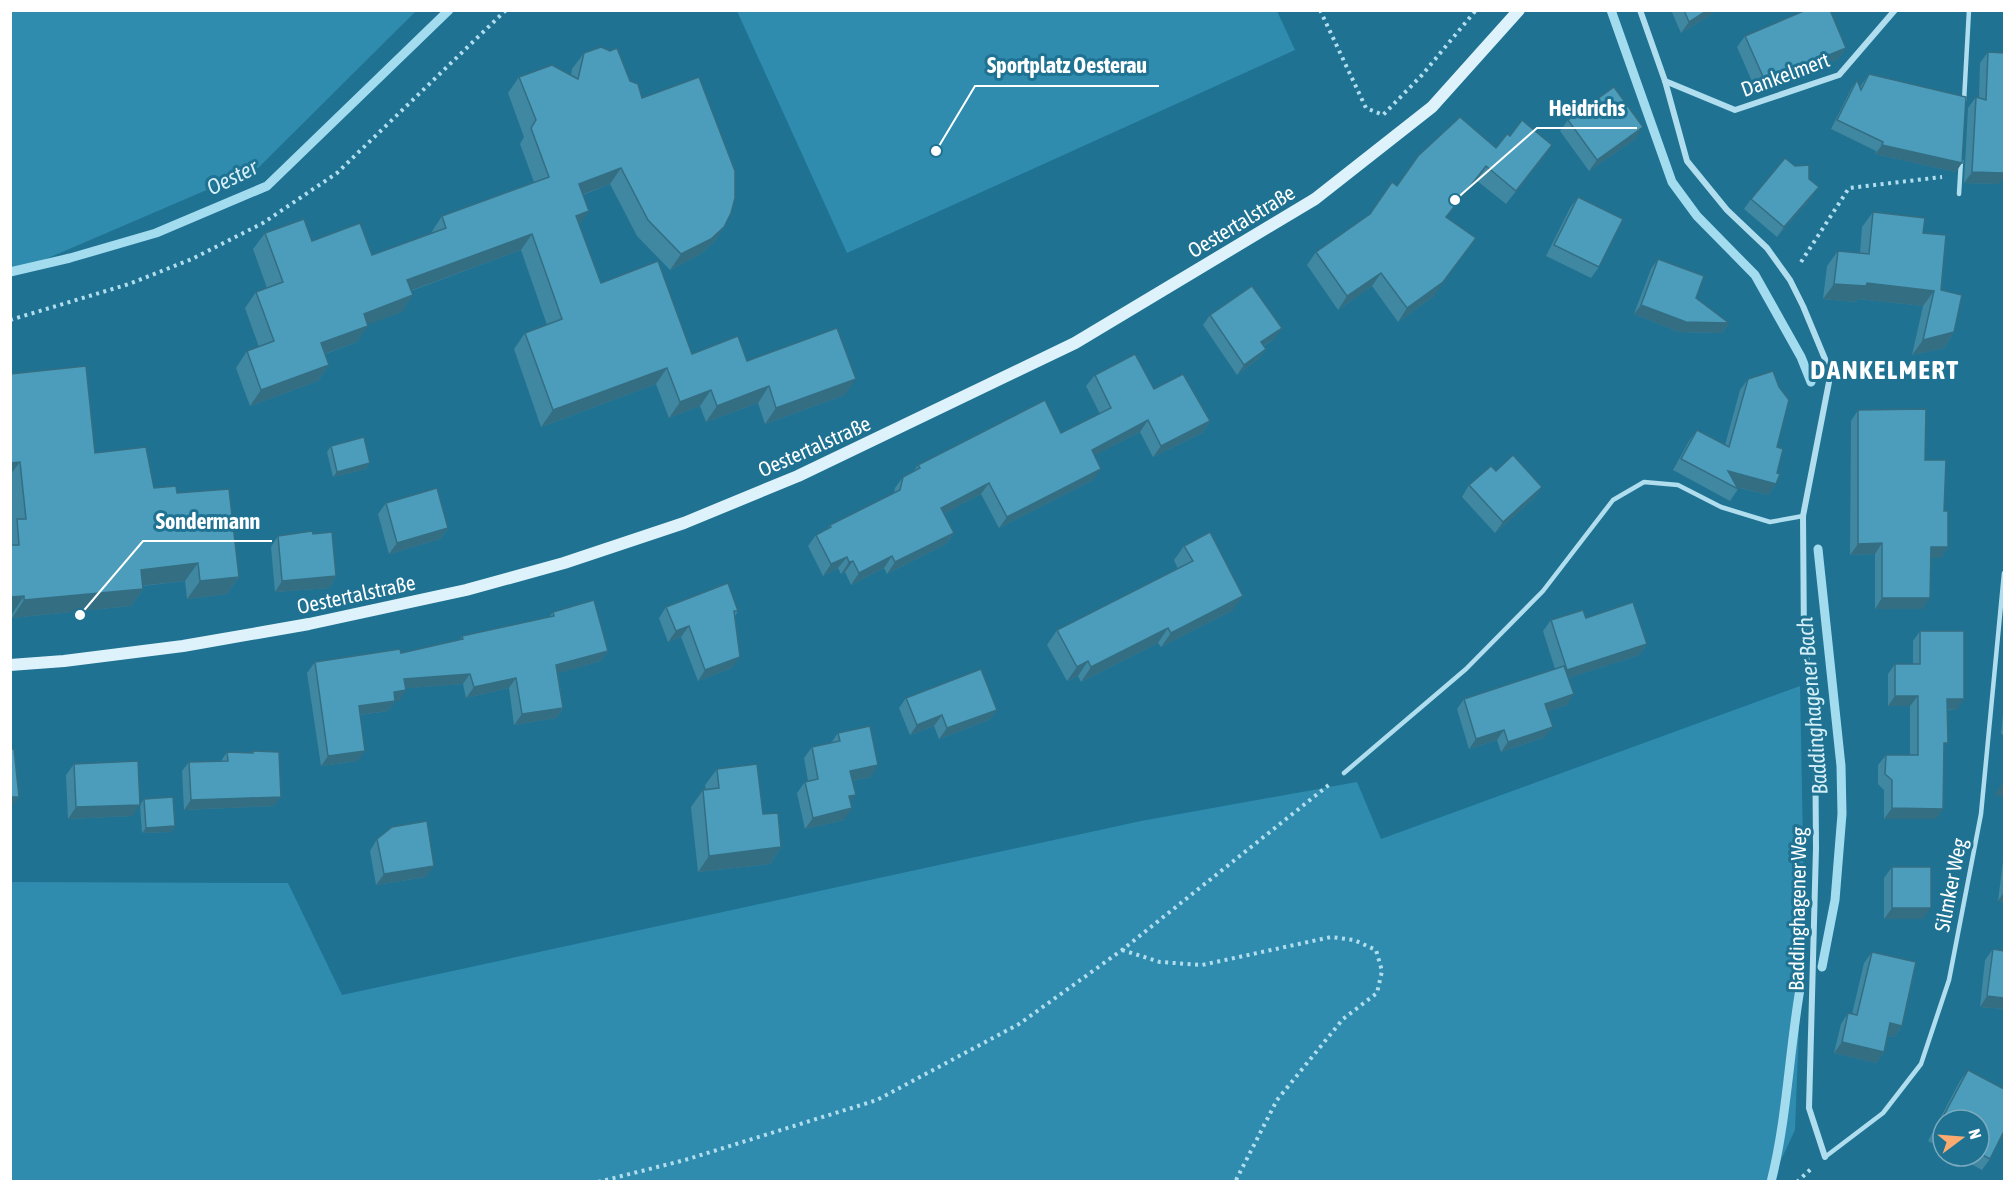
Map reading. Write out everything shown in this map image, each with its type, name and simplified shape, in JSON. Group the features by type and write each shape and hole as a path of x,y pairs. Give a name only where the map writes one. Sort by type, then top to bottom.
{"main road":[{"name":"Oestertalstraße","path":"10,665 64,661 183,646 309,624 466,590 564,563 684,523 798,476 1075,343 1316,199 1432,107 1519,10"}],"street":[{"name":"Baddinghagener Weg","path":"1640,10 1665,81 1687,161 1727,210 1767,248 1790,280 1825,359 1829,382 1803,516 1804,642 1815,727 1816,848 1809,1108 1825,1157"},
{"name":"Dankelmert","path":"1665,81 1736,110 1839,75 1895,10"}],"lane":[{"path":"1964,104 1969,10"},
{"path":"1959,194 1962,151"},
{"path":"1344,773 1466,669 1544,591 1613,500 1644,482 1678,485 1720,507 1770,522 1803,516"},
{"name":"Silmker Weg","path":"1825,1157 1883,1113 1921,1065 1948,980 1981,814 2004,573"}],"path":[{"path":"10,320 129,284 192,259 263,223 337,173 506,10"},
{"path":"1320,10 1366,108 1383,115 1422,75 1476,10"},
{"path":"1790,280 1849,188 1960,174"},
{"path":"598,1182 685,1160 877,1100 1019,1024 1122,950 1344,773"},
{"path":"1122,950 1160,962 1202,965 1331,937 1353,939 1376,950 1382,971 1377,993 1343,1019 1277,1100 1235,1182"}],"shaded area":[{"path":"11,10 416,11 258,168 11,274"},
{"path":"737,11 1277,11 1295,50 847,253"},
{"path":"1800,686 1804,896 1795,1130 1771,1181 11,1181 11,882 288,883 342,995 1141,821 1357,782 1381,839"}],"building":[{"path":"1684,10 1708,10 1689,22"},
{"path":"1806,10 1830,10 1846,48 1765,81 1745,36"},
{"path":"601,47 610,51 617,48 630,81 638,84 642,98 699,77 735,171 735,198 724,227 711,239 681,254 648,220 621,168 579,184 589,211 576,216 601,283 658,261 692,354 738,336 747,361 837,328 856,379 776,408 769,386 717,406 711,390 680,402 667,368 553,410 525,333 562,319 532,234 407,280 413,295 364,314 368,326 321,343 329,365 261,390 247,351 274,341 256,292 283,282 265,233 304,219 312,241 360,223 372,255 446,228 442,216 549,177 531,128 536,120 519,77 552,65 578,79 584,53"},
{"path":"1988,52 2004,53 2004,173 1972,172 1976,97 1986,100"},
{"path":"1869,74 1966,97 1962,163 1882,145 1883,142 1837,120 1857,80 1861,90"},
{"path":"1614,87 1643,127 1597,160 1568,120"},
{"path":"1460,117 1496,148 1507,134 1510,136 1522,120 1552,145 1516,191 1486,166 1446,217 1476,238 1443,282 1407,308 1381,273 1347,296 1316,252 1370,214 1392,182 1397,186 1418,156"},
{"path":"1785,158 1795,166 1809,165 1809,179 1819,187 1784,227 1751,199"},
{"path":"1578,197 1623,219 1599,267 1554,245"},
{"path":"1873,212 1925,218 1923,233 1946,235 1941,290 1962,295 1954,332 1923,340 1934,291 1867,283 1866,286 1834,284 1838,251 1869,254"},
{"path":"1658,259 1704,276 1696,298 1729,323 1686,322 1641,305"},
{"path":"1252,286 1282,328 1261,342 1266,349 1244,365 1210,315"},
{"path":"1135,354 1154,389 1183,374 1210,421 1161,446 1148,420 1092,450 1101,469 1007,517 989,483 941,508 954,533 895,562 892,556 859,573 853,561 849,562 847,557 831,564 816,535 831,527 830,525 900,490 903,477 920,468 918,465 1045,400 1061,433 1111,408 1095,375"},
{"path":"86,366 95,453 146,447 154,488 176,486 177,493 229,489 239,577 200,581 198,563 141,570 143,589 24,600 24,596 10,597 10,545 19,545 17,519 26,519 20,462 10,463 10,374"},
{"path":"1773,371 1779,387 1789,400 1777,447 1783,449 1777,473 1780,474 1776,484 1728,471 1738,489 1681,459 1697,430 1729,447 1748,379"},
{"path":"1926,409 1925,460 1946,460 1944,511 1948,511 1948,547 1931,547 1930,598 1882,598 1882,543 1858,544 1858,410"},
{"path":"364,437 370,463 337,472 331,446"},
{"path":"1513,455 1542,487 1503,522 1469,485 1491,466 1496,471"},
{"path":"437,488 448,528 397,543 386,503"},
{"path":"312,531 313,534 332,532 336,576 282,581 278,536"},
{"path":"1210,532 1243,596 1171,633 1168,628 1091,667 1088,661 1077,667 1057,630 1193,561 1184,546"},
{"path":"728,583 738,611 734,611 740,657 705,670 689,626 676,631 666,607"},
{"path":"594,600 608,651 556,665 563,708 522,714 516,678 474,687 470,674 404,679 406,690 394,692 395,701 359,706 365,751 328,756 315,662 400,649 401,653 463,639 462,636 554,616 553,612"},
{"path":"1633,602 1647,644 1567,670 1551,620 1583,610 1586,618"},
{"path":"1920,631 1964,631 1964,699 1947,699 1948,743 1944,743 1943,809 1892,808 1892,780 1885,774 1886,755 1918,755 1918,696 1895,696 1895,664 1920,664"},
{"path":"1564,666 1574,694 1545,704 1553,727 1508,742 1504,730 1476,739 1464,699"},
{"path":"981,669 997,710 947,728 942,715 917,725 906,698"},
{"path":"870,726 878,765 850,771 856,795 849,796 852,808 813,818 805,782 818,779 812,747 840,741 838,733"},
{"path":"10,749 14,749 19,797 10,797"},
{"path":"252,751 279,752 281,797 191,800 189,762 228,761 227,752 253,753"},
{"path":"138,761 140,805 76,807 74,764"},
{"path":"757,764 763,814 778,813 781,847 709,856 703,790 719,788 717,769"},
{"path":"173,797 175,826 146,828 144,799"},
{"path":"427,821 434,866 384,874 377,839 392,827"},
{"path":"1892,867 1931,867 1931,908 1892,908"},
{"path":"1993,949 2004,951 2004,998 1987,996"},
{"path":"1872,952 1916,962 1902,1026 1890,1023 1884,1052 1842,1042 1848,1013 1857,1015"},
{"path":"1968,1070 2004,1089 2004,1131 1991,1157 1991,1108 1948,1108"}],"waterway":[{"name":"Oester","path":"10,272 70,258 156,233 267,186 449,10"},
{"name":"Baddinghagener Bach","path":"1611,10 1672,182 1697,216 1755,275 1801,357 1811,382"},
{"name":"Baddinghagener Bach","path":"1818,549 1841,766 1842,814 1835,900 1822,967"},
{"name":"Baddinghagener Bach","path":"1771,1182 1781,1134 1800,989"}],"place":[{"name":"Sportplatz Oesterau","path":"936,151"},
{"name":"Heidrichs","path":"1455,200"},
{"name":"Sondermann","path":"80,615"}],"district":[{"name":"DANKELMERT","path":"1885,369"}]}
